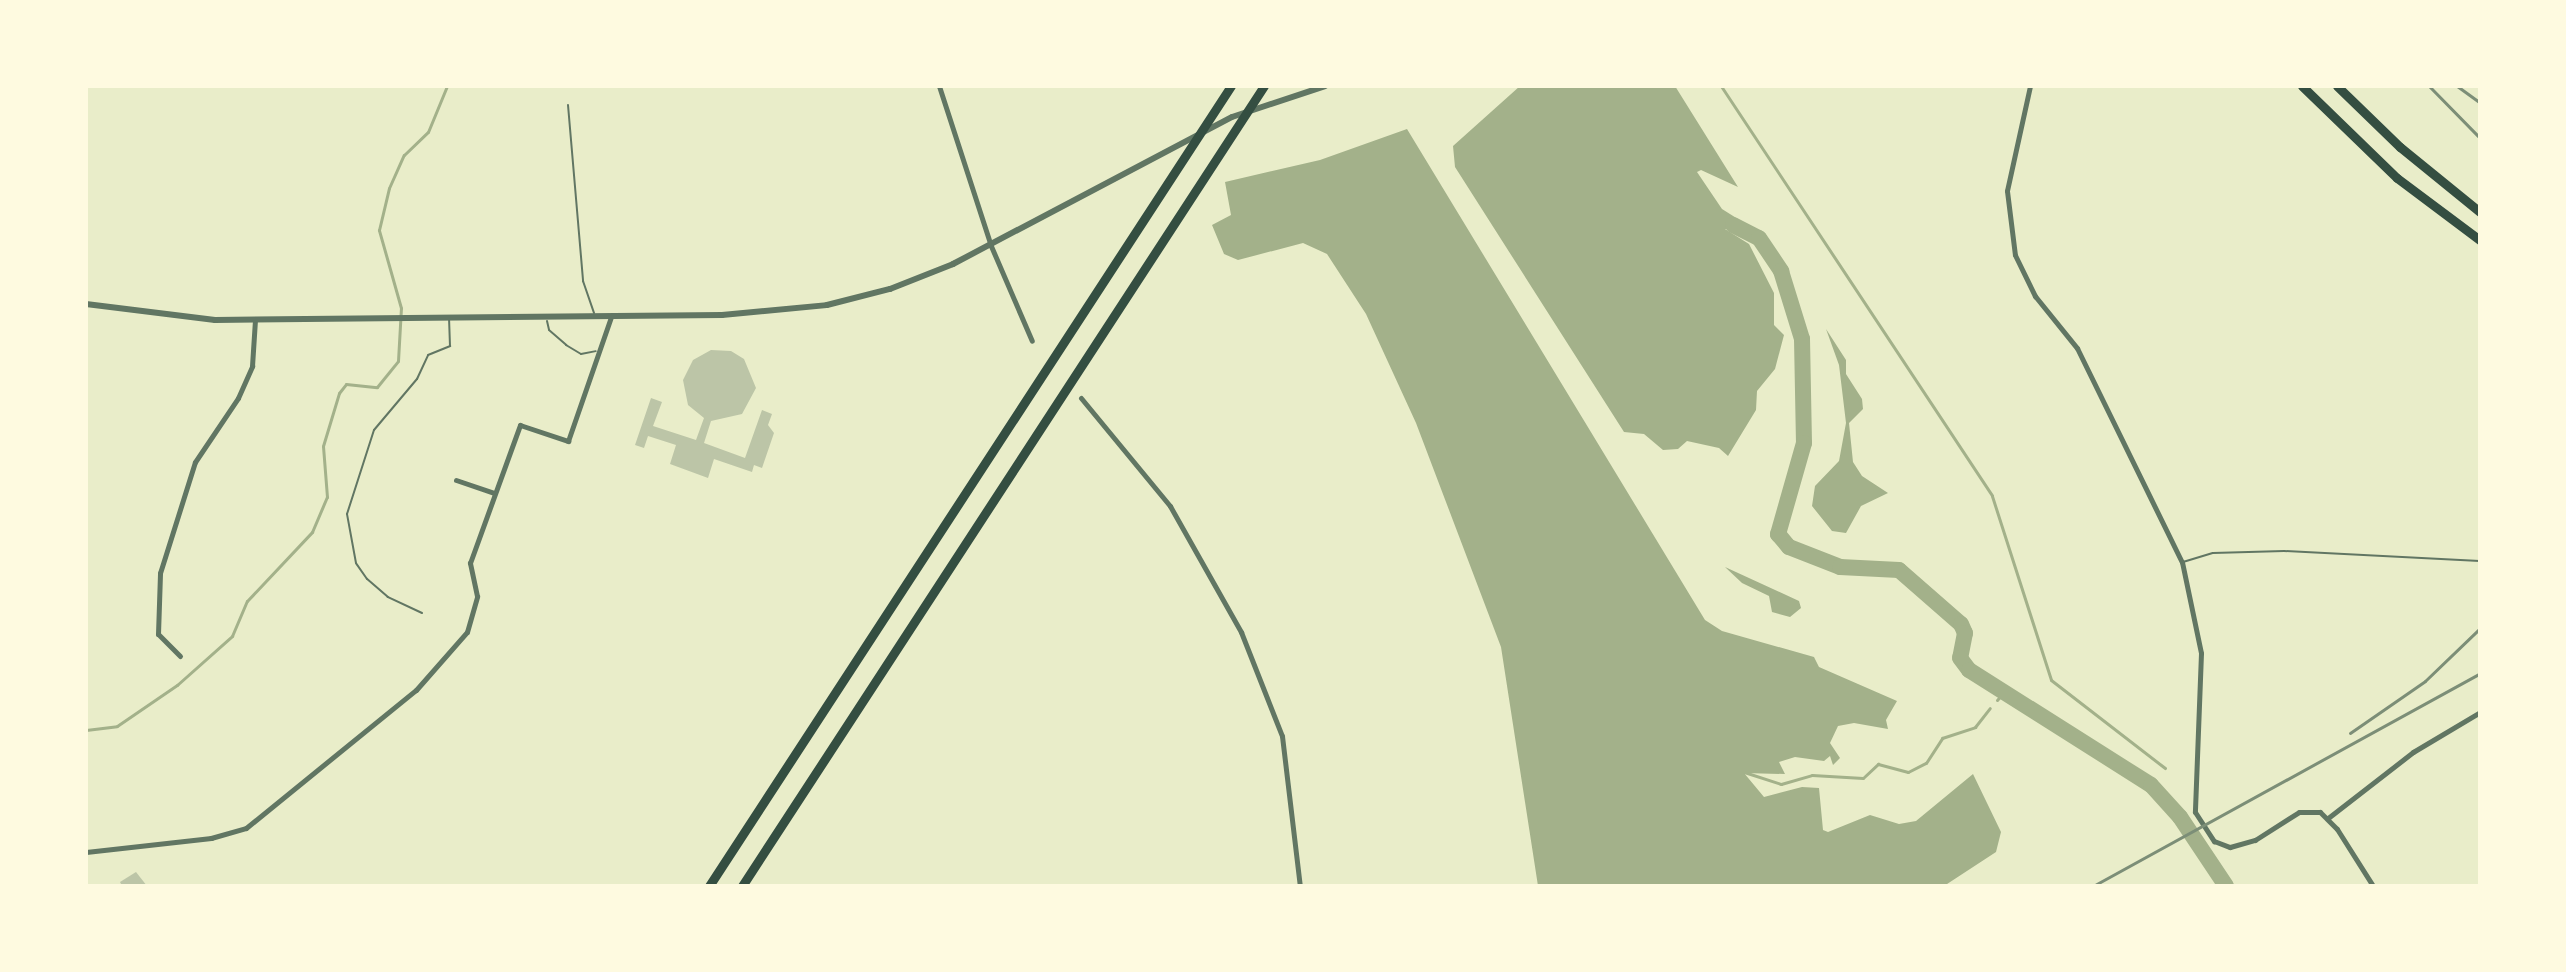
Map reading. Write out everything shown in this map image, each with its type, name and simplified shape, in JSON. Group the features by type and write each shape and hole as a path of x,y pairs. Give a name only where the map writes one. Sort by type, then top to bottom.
{"highway":[{"path":"709,886 1231,86"},
{"path":"742,886 1264,86"},
{"path":"2302,86 2397,178 2480,240"},
{"path":"2337,86 2400,147 2480,212"}],"street":[{"path":"939,86 991,246 1032,341"},
{"path":"86,304 173,318 255,320 752,314 827,305 914,281 991,246 1232,117 1325,86"},
{"path":"2030,86 2007,191 2015,255 2035,296 2077,348 2182,562 2201,653 2194,788 2198,818 2214,841 2230,847 2255,840 2305,810 2328,818 2373,886"},
{"path":"87,852 242,830 416,690 467,632 477,596 470,563 520,425 568,441 611,317"},
{"path":"180,656 158,634 160,573 195,462 238,398 252,366 255,320"},
{"path":"1081,398 1170,506 1241,632 1282,736 1300,886"},
{"path":"456,480 494,493"},
{"path":"2328,818 2413,752 2480,712"}],"lane":[{"path":"568,105 583,281 594,300 594,318"},
{"path":"547,317 546,326 566,345 581,354 601,350"},
{"path":"422,613 376,588 356,563 348,509 374,430 417,379 428,355 450,346 449,318"},
{"path":"2182,562 2213,553 2284,551 2480,561"}],"shaded area":[{"path":"1520,86 1675,86 1738,187 1701,170 1697,172 1722,209 1757,231 1725,229 1749,244 1774,293 1774,325 1784,335 1775,369 1757,391 1756,410 1728,456 1719,448 1687,441 1678,449 1663,450 1644,434 1624,432 1455,167 1453,146"},
{"path":"1407,129 1705,620 1722,631 1814,657 1819,667 1897,701 1886,720 1888,729 1854,723 1838,726 1830,743 1840,758 1833,765 1830,756 1824,761 1795,757 1779,762 1785,774 1744,773 1764,797 1802,787 1819,788 1823,830 1828,832 1870,815 1899,824 1916,821 1973,774 2001,832 1996,852 1944,886 1538,886 1501,647 1416,423 1366,314 1327,254 1303,243 1238,260 1224,254 1212,225 1231,215 1225,182 1320,160"},
{"path":"1826,329 1846,360 1846,374 1862,399 1863,409 1849,423 1853,462 1862,476 1888,493 1861,506 1846,533 1832,531 1812,506 1815,486 1839,461 1846,423 1839,365"},
{"path":"1725,567 1799,601 1801,608 1790,617 1772,612 1769,596 1742,583"}],"building":[{"path":"711,350 731,351 744,359 756,388 742,414 711,421 704,443 745,458 762,410 772,414 768,425 774,433 762,468 754,465 752,472 714,459 708,478 670,464 676,445 648,436 644,448 635,445 651,398 662,402 653,426 696,440 704,418 688,405 683,380 693,360"},
{"path":"136,872 147,886 122,886 120,882"}],"waterway":[{"path":"86,730 117,726 177,685 232,636 247,601 312,532 327,497 323,446 339,393 346,384 377,387 398,361 401,308 379,230 389,188 404,155 428,132 447,86"},
{"path":"1721,86 1992,496 2051,680 2165,768"},
{"path":"1733,225 1759,238 1781,271 1802,339 1804,443 1778,534 1789,547 1840,567 1899,570 1961,624 1965,633 1960,658 1969,670 2151,785 2180,817 2226,886"},
{"path":"1997,700 2003,693"},
{"path":"1744,772 1781,784 1812,775 1863,778 1878,764 1908,772 1926,763 1942,738 1975,727 1990,708"}],"railway":[{"path":"2429,86 2480,138"},
{"path":"2457,86 2480,103"},
{"path":"2350,733 2425,681 2480,628"},
{"path":"2093,886 2480,673"}]}
